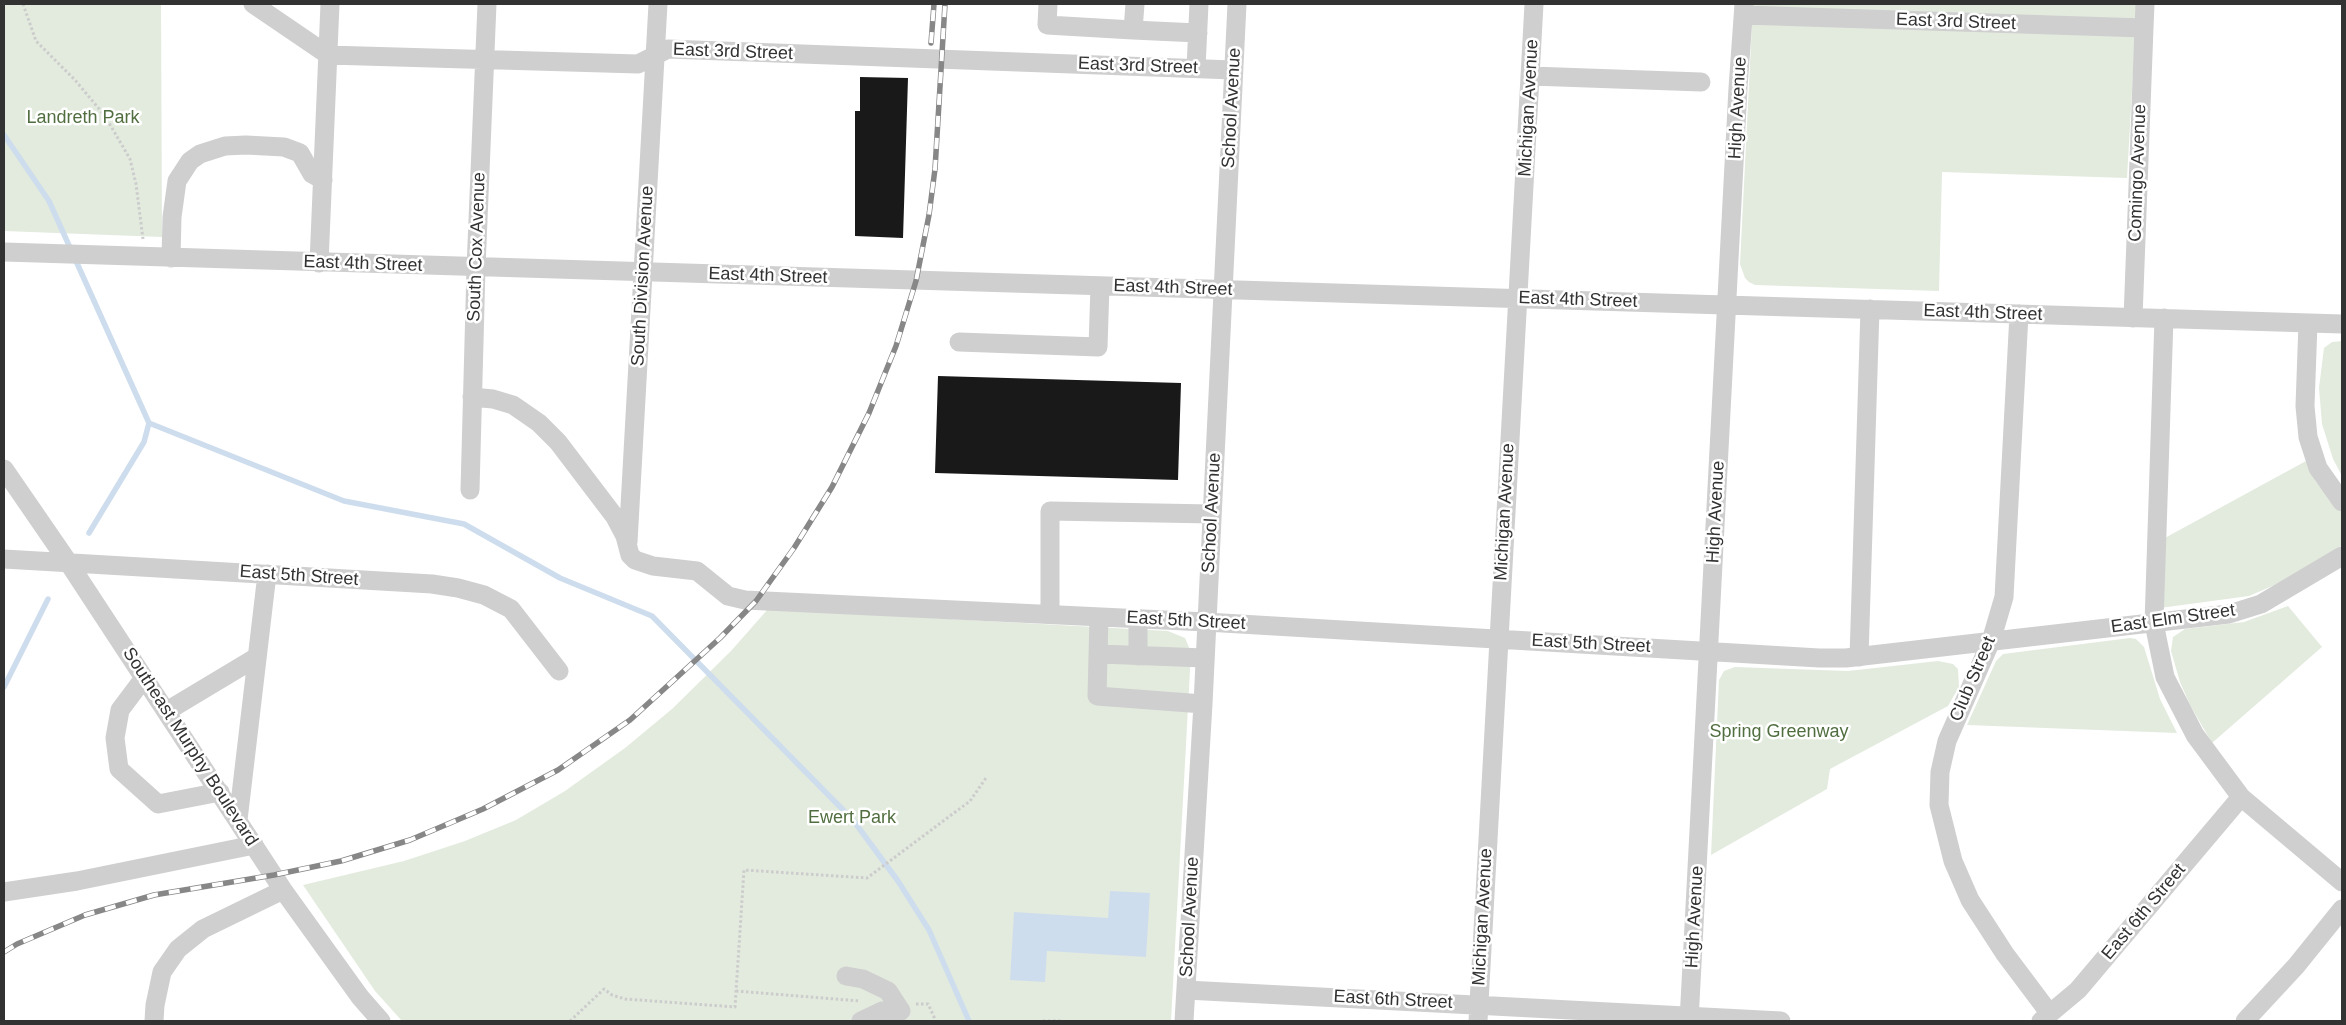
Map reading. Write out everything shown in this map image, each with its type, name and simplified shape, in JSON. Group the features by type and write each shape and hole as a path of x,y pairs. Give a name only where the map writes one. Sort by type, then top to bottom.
{"street":[{"path":"253,4 328,56"},
{"path":"319,263 330,4"},
{"name":"South Cox Avenue","path":"470,490 476,268 487,4"},
{"name":"South Division Avenue","path":"628,549 658,4"},
{"path":"1048,4 1047,25 1198,32"},
{"path":"1133,30 1135,4"},
{"path":"1196,68 1200,4"},
{"name":"School Avenue","path":"1184,1021 1203,704 1237,4"},
{"name":"Michigan Avenue","path":"1478,1013 1534,4"},
{"path":"2144,28 2145,4"},
{"name":"East 3rd Street","path":"1744,10 2144,28"},
{"name":"High Avenue","path":"1690,1019 1744,10"},
{"name":"Comingo Avenue","path":"2133,318 2144,28"},
{"name":"East 3rd Street","path":"328,56 638,64 668,49 1233,70"},
{"path":"1531,76 1701,82"},
{"path":"171,258 172,217 177,181 190,161 200,154 232,146 258,144 284,147 300,154 312,174 323,180"},
{"name":"East 4th Street","path":"4,252 2342,324"},
{"path":"959,342 1098,347 1100,286"},
{"path":"1859,657 1870,309"},
{"name":"Club Street","path":"2019,314 2006,580 1999,616 1991,641 1954,723 1942,757 1939,805 1953,861 1977,912 2045,1018"},
{"path":"2164,318 2154,623 2163,667 2173,694 2195,735 2242,797 2342,882"},
{"path":"2308,323 2306,406 2308,437 2318,468 2342,502"},
{"path":"472,397 493,399 513,405 538,423 572,459 611,511 621,528 628,549"},
{"name":"Southeast Murphy Boulevard","path":"4,469 68,562 283,890 360,997 381,1021"},
{"path":"1050,614 1050,510 1212,514"},
{"name":"East 5th Street","path":"628,549 632,558 640,562 697,571 728,596 744,600 1138,618 1819,658 1859,657 1991,641"},
{"name":"East Elm Street","path":"1991,641 2229,614 2261,604 2303,581 2342,556"},
{"name":"East 5th Street","path":"4,558 432,584 484,595 511,609 559,671"},
{"path":"238,820 267,574"},
{"path":"1099,617 1100,654 1097,696 1203,704"},
{"path":"1138,618 1138,656"},
{"path":"1100,654 1204,658"},
{"path":"166,711 257,657"},
{"path":"144,678 120,710 116,738 119,769 158,804 220,792"},
{"name":"East 6th Street","path":"2045,1018 2078,990 2242,797"},
{"path":"4,892 77,881 254,845"},
{"path":"154,1021 155,1005 162,972 178,949 203,929 283,890"},
{"path":"2244,1021 2296,966 2342,909"},
{"path":"846,976 863,979 888,991 901,1010 893,1018 882,1011 860,1021"},
{"name":"East 6th Street","path":"1186,990 1478,1013 1780,1021"}],"path":[{"path":"23,4 36,41 75,80 105,116 130,159 136,184 145,257"},
{"path":"570,1021 604,989 612,995 625,999 735,1007 744,870 867,878 970,801 986,778"},
{"path":"736,991 864,1002"},
{"path":"909,1004 928,1004 936,1021"},
{"path":"1043,1021 1062,1021"}],"green space":[{"name":"Landreth Park","path":"4,4 161,4 162,237 4,231"},
{"path":"1753,4 2137,4 2127,178 1942,172 1939,291 1755,285 1745,278 1740,264"},
{"path":"2342,341 2342,476 2333,459 2322,424 2319,388 2324,348 2332,342"},
{"path":"2306,461 2316,482 2342,513 2342,545 2291,578 2249,596 2160,608 2163,539"},
{"path":"2288,606 2322,647 2212,743 2190,705 2180,682 2171,651 2173,637 2185,629 2244,622"},
{"name":"Ewert Park","path":"768,609 1168,631 1185,638 1191,652 1171,1021 402,1021 375,991 303,885 404,861 465,841 516,820 565,791 625,748 672,709 731,651"},
{"path":"2130,638 2136,639 2144,647 2160,699 2177,733 1967,725 1996,661 2003,654"},
{"name":"Spring Greenway","path":"1938,661 1953,664 1958,669 1959,687 1948,706 1830,769 1827,789 1711,855 1719,680 1724,671 1735,667 1848,671"}],"water":[{"path":"1110,891 1150,893 1146,957 1047,951 1045,982 1010,980 1014,912 1108,918"}],"building":[{"path":"860,77 908,78 903,238 855,236 855,111 860,111"},
{"path":"938,376 1181,383 1178,480 935,473"}],"waterway":[{"path":"4,135 49,201 149,423 144,442 89,533"},
{"path":"149,423 344,501 464,524 560,578 652,616 853,820 898,881 929,930 969,1021"},
{"path":"4,687 48,599"}],"railway":[{"path":"931,43 934,4"},
{"path":"4,952 17,944 85,915 154,895 274,875 341,861 410,840 483,809 558,770 630,720 720,638 756,601 794,548 832,487 869,413 896,346 916,281 929,215 935,169 945,4"}]}
